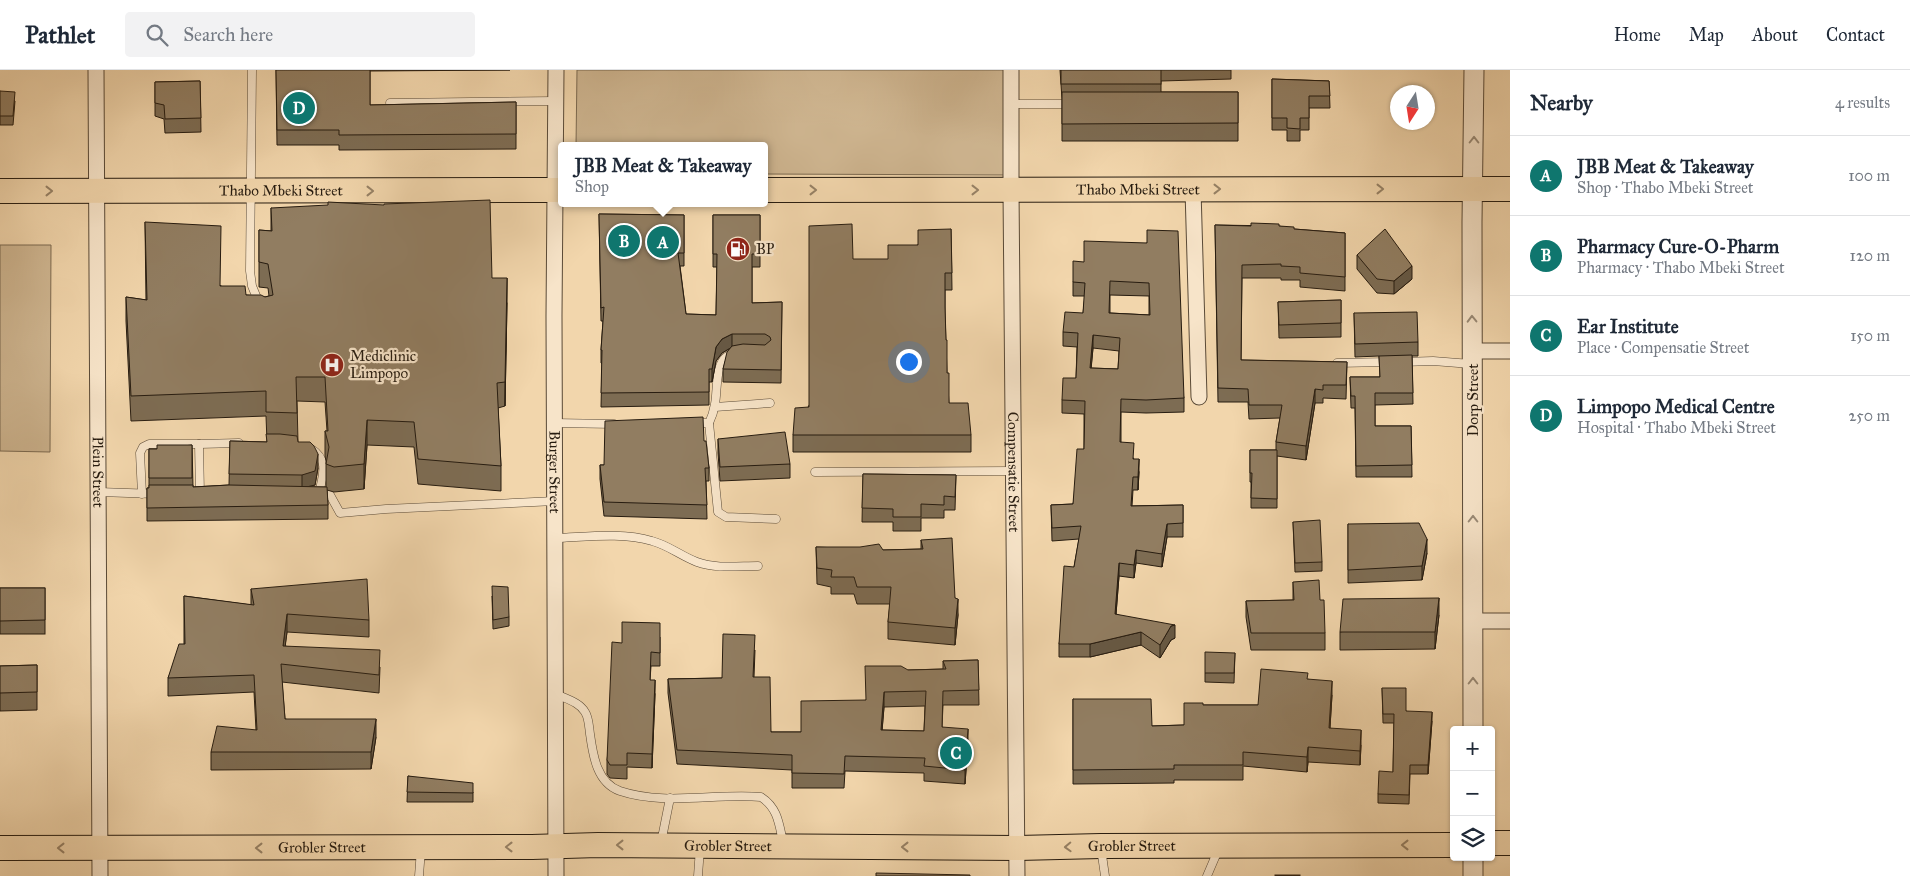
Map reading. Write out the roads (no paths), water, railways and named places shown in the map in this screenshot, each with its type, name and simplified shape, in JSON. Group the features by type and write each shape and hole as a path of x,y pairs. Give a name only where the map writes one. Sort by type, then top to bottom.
{"main road":[{"name":"Thabo Mbeki Street","path":"768,190 1510,189"},
{"name":"Thabo Mbeki Street","path":"0,191 558,190"},
{"path":"1495,844 1510,843"},
{"name":"Grobler Street","path":"0,848 661,846 1018,848 1450,844"}],"street":[{"name":"Plein Street","path":"96,70 100,876"},
{"name":"Burger Street","path":"556,70 555,101 558,190 554,423 558,847 556,876"},
{"name":"Compensatie Street","path":"1011,70 1018,876"},
{"name":"Dorp Street","path":"1473,726 1472,189 1474,70"},
{"path":"1193,190 1199,397"},
{"path":"1473,357 1510,351"},
{"path":"1473,621 1510,621"},
{"path":"1473,861 1473,876"}],"lane":[{"path":"252,70 250,271 252,286 262,309"},
{"path":"390,103 555,101"},
{"path":"1011,104 1081,104"},
{"path":"738,353 729,354 722,363 718,373 715,407 710,423 718,512 726,517 776,519"},
{"path":"1327,363 1433,361 1473,357"},
{"path":"715,407 770,403"},
{"path":"554,423 627,424"},
{"path":"682,424 710,423"},
{"path":"711,442 720,442"},
{"path":"142,494 140,453 143,447 149,444 244,443"},
{"path":"190,494 204,494 199,444"},
{"path":"303,446 317,454 324,473 320,489 302,494 330,495 340,513 555,501"},
{"path":"815,472 1013,470"},
{"path":"99,492 161,494"},
{"path":"556,538 616,536 641,538 662,544 676,553 708,566 758,566"},
{"path":"556,694 579,705 585,712 596,763 601,776 609,786 636,795 670,798 761,797 770,803 777,814 784,846"},
{"path":"661,846 670,798"},
{"path":"698,876 700,846"},
{"path":"1101,846 1105,876"},
{"path":"419,876 422,847"},
{"path":"1207,876 1220,847"}],"place":[{"name":"Limpopo Medical Centre","path":"299,108"},
{"name":"Pharmacy Cure-O-Pharm","path":"624,241"},
{"name":"JBB Meat & Takeaway","path":"663,242"},
{"name":"BP","path":"738,249"},
{"name":"Mediclinic Limpopo","path":"332,365"},
{"name":"Ear Institute","path":"956,753"}]}
